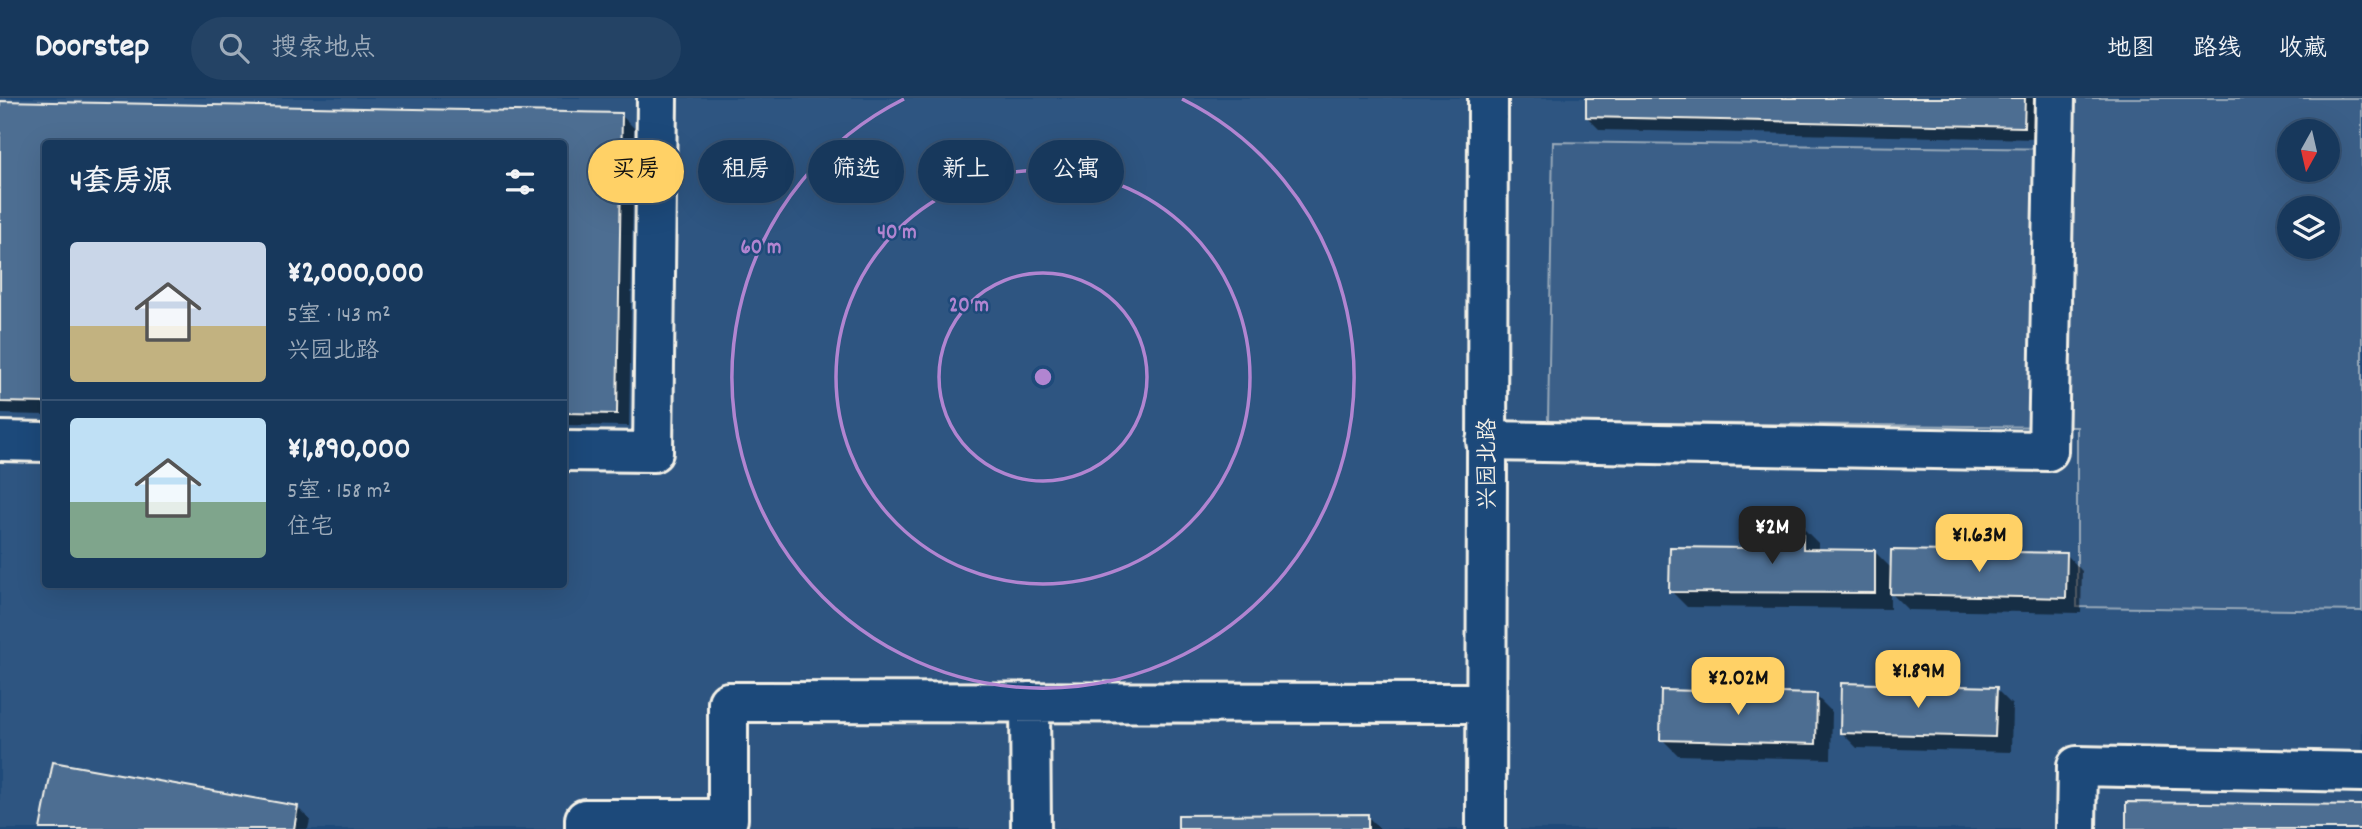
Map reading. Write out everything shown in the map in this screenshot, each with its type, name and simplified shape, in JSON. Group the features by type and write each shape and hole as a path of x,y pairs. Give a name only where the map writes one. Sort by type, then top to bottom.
{"main road":[{"path":"567,451 653,452 657,98"},
{"name":"兴园北路","path":"1486,829 1488,98"},
{"path":"1486,441 2048,451 2055,98"},
{"path":"0,441 42,442"},
{"path":"585,829 585,819 733,824 728,702 1485,703"},
{"path":"1030,702 1031,829"},
{"path":"2076,829 2077,765 2362,772"}],"shaded area":[{"path":"0,98 2362,98 2362,829 0,829"},
{"path":"2068,98 2362,98 2362,611 2077,607 2077,427 1548,422 1553,142 2067,149"}],"building":[{"path":"1586,98 2025,98 2024,127 1586,117"},
{"path":"0,101 622,113 622,140 588,140 588,203 621,203 617,414 567,413 567,140 42,140 42,403 0,402"},
{"path":"1751,525 1803,525 1803,549 1875,550 1875,593 1669,592 1670,547 1751,548"},
{"path":"1891,550 2067,553 2066,598 1890,594"},
{"path":"1841,683 1997,687 1995,737 1840,733"},
{"path":"1661,690 1817,694 1816,744 1660,740"},
{"path":"53,762 298,806 294,829 40,829"},
{"path":"2126,802 2362,805 2362,829 2126,829"},
{"path":"1368,814 1368,829 1178,829 1178,815"}]}
